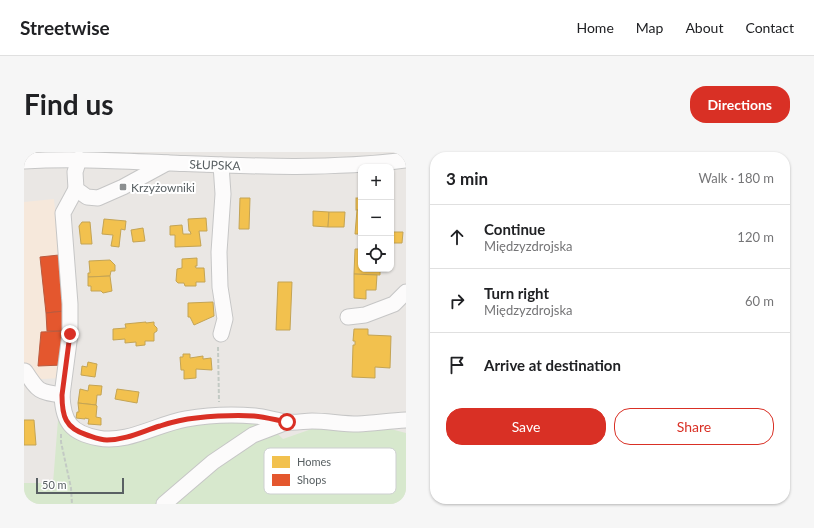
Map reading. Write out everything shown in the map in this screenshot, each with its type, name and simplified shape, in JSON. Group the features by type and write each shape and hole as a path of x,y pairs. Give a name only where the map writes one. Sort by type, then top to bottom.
{"street":[{"name":"SŁUPSKA","path":"24,162 78,160 295,167 382,158 406,160"},
{"path":"78,160 75,172 76,189 63,213 70,304 70,334 62,395 64,416 73,429 96,438 107,440 131,436 162,425 197,418 220,416 255,416 287,422 329,421 358,424 406,420"},
{"path":"76,189 87,196 98,198 123,187 168,163"},
{"path":"221,165 222,194 220,287 225,319 221,334"},
{"path":"348,317 365,315 394,304 406,292"},
{"path":"25,371 36,388 45,393 62,395"},
{"path":"164,504 213,462 253,435 287,422"}],"path":[{"path":"220,404 218,348 221,334"},
{"path":"61,442 71,488 72,504"}],"shaded area":[{"path":"54,199 66,328 61,378 24,380 24,202"}],"green space":[{"path":"262,419 283,439 323,425 375,425 406,433 406,504 24,504 24,483 53,483 58,420 64,422 93,440 170,425"}],"building: Homes":[{"path":"240,198 250,198 249,229 239,229"},
{"path":"356,198 358,198 358,210 356,210"},
{"path":"357,210 358,210 358,234 355,234"},
{"path":"313,211 329,212 328,227 313,226"},
{"path":"329,212 345,212 344,227 328,227"},
{"path":"206,218 207,231 199,231 201,246 175,247 175,235 170,235 170,226 182,225 183,234 191,234 189,231 188,219"},
{"path":"104,219 126,221 125,230 121,229 119,247 111,246 113,235 102,234"},
{"path":"82,222 90,222 92,244 81,244 79,226"},
{"path":"143,228 145,241 133,242 131,230"},
{"path":"394,232 403,232 402,243 394,243"},
{"path":"355,249 358,249 358,272 380,272 380,275 354,274"},
{"path":"197,258 197,266 195,266 196,268 204,268 205,282 196,282 196,286 185,286 184,283 178,283 176,281 177,269 182,268 182,259"},
{"path":"110,260 115,265 115,271 111,271 110,276 88,277 88,273 90,273 89,261"},
{"path":"354,274 377,275 376,290 366,290 366,299 354,298"},
{"path":"110,276 112,291 103,293 101,291 91,291 91,286 88,286 88,277"},
{"path":"278,282 292,282 290,330 276,330"},
{"path":"213,302 214,316 194,325 190,317 188,317 188,303"},
{"path":"154,322 154,325 157,328 157,331 154,333 154,341 145,341 145,345 136,346 136,342 125,343 125,339 113,340 113,329 126,328 125,324"},
{"path":"354,329 368,329 368,335 391,336 390,368 375,367 375,378 352,377 353,345 355,345 355,341 353,341"},
{"path":"183,354 190,354 190,358 203,356 203,359 211,358 212,370 196,369 196,378 184,379 184,370 181,370 180,357 183,357"},
{"path":"88,362 97,364 95,377 81,375 82,366 87,367"},
{"path":"89,385 102,386 101,395 97,395 96,405 78,403 80,389 88,391"},
{"path":"117,389 139,392 137,403 115,399"},
{"path":"78,403 96,405 96,417 101,418 101,425 88,424 89,419 76,418 77,412 79,412"},
{"path":"24,420 34,420 36,445 24,445"}],"building: Shops":[{"path":"59,255 64,311 46,313 40,257"},
{"path":"64,311 66,331 47,331 46,313"},
{"path":"66,331 63,365 38,366 41,332"}],"place":[{"name":"Krzyżowniki","path":"123,187"}],"route":[{"path":"70,334 62,405 67,422 73,429 79,432 107,440 131,436 185,419 220,416 255,416 287,422"}]}
